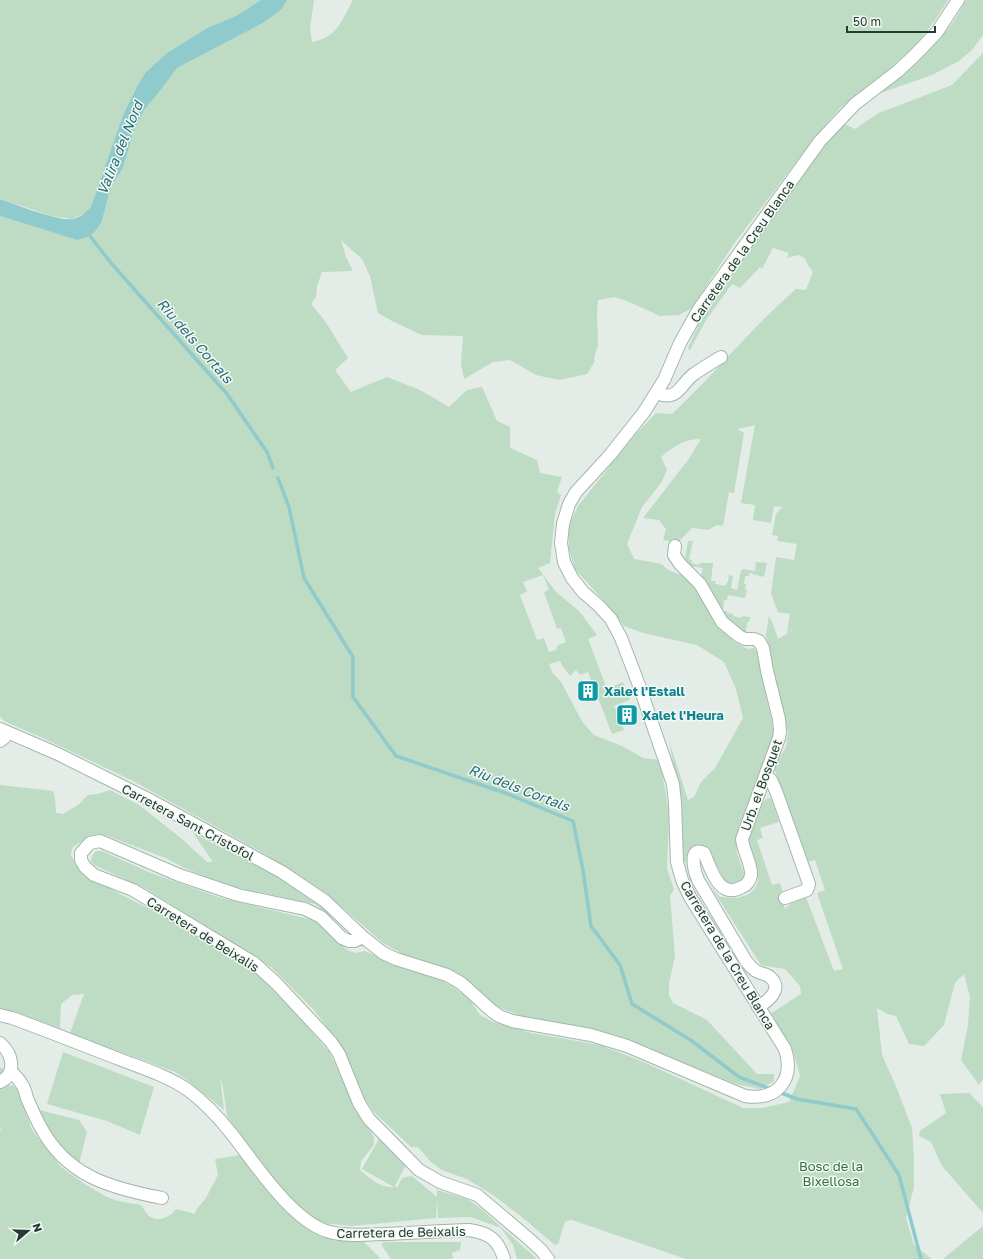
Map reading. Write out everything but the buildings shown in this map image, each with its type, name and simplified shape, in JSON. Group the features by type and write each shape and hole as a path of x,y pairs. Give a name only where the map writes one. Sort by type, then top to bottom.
{"main road":[{"name":"Carretera de la Creu Blanca","path":"363,937 383,953 396,959 447,975 461,983 492,1011 506,1019 591,1035 612,1041 745,1096 755,1098 766,1097 780,1087 786,1080 789,1060 785,1050 690,897 682,880 676,857 675,803 673,784 621,638 611,619 583,592 572,578 564,562 561,543 563,524 569,504 576,492 633,427 664,380 680,342 699,309 820,141 855,104 898,71 914,56 937,32 958,0"},
{"path":"656,393 665,396 676,394 693,375 721,357"},
{"name":"Urb. el Bosquet","path":"675,546 674,555 680,564 700,584 722,622 745,639 754,639 759,641 763,648 779,719 779,738 742,838 742,846 751,877 748,883 739,889 726,890 720,886 704,853 697,853 694,857 693,863 698,880 746,962 757,972 772,979 774,983 774,995 758,1007"},
{"name":"Carretera Sant Cristofol","path":"2,734 58,754 148,799 282,872 325,901 363,937"},
{"path":"765,776 771,780 776,791 809,884 807,890 785,898"},
{"name":"Carretera de Beixalis","path":"363,937 349,942 342,938 321,917 305,909 238,895 179,875 100,841 90,843 81,853 81,860 85,867 94,875 133,890 254,963 276,983 331,1042 339,1054 359,1103 369,1119 401,1152 419,1170 429,1177 469,1191 486,1201 541,1250 548,1259"},
{"name":"Carretera de Beixalis","path":"0,1015 12,1018 159,1075 188,1090 210,1110 230,1132 287,1204 319,1229 331,1233 359,1235 469,1230 488,1235 493,1239 501,1249 504,1259"},
{"path":"0,1043 8,1054 12,1072 24,1087 42,1130 65,1160 79,1171 98,1181 123,1190 162,1198"},
{"path":"0,1082 8,1077 12,1072"}],"green space":[{"path":"0,0 261,0 236,16 207,28 167,53 146,72 91,207 85,213 72,219 52,216 0,199"},
{"path":"287,0 314,0 310,29 312,42 327,37 338,27 353,0 948,0 933,23 915,46 871,85 840,108 809,145 733,245 692,308 679,315 660,316 627,301 614,297 598,300 598,345 594,358 595,361 587,374 559,380 536,375 510,360 493,362 464,379 461,364 463,336 422,335 378,313 370,276 362,259 341,240 346,257 353,271 322,272 317,286 316,297 311,304 325,321 348,358 335,370 351,392 387,377 420,390 449,407 467,390 482,387 497,421 510,427 510,448 537,460 540,473 562,477 557,492 561,495 555,513 550,563 538,568 556,592 579,611 597,635 588,639 607,689 623,682 630,700 614,706 624,730 612,734 588,672 580,675 576,670 570,676 560,661 549,664 552,672 561,682 583,723 594,735 624,747 643,758 659,760 669,813 667,869 674,889 670,896 675,956 669,984 669,995 673,1003 707,1020 757,1074 774,1074 774,1081 760,1089 736,1084 613,1034 523,1017 493,1005 383,943 326,893 265,854 131,780 4,721 0,716 0,216 77,240 102,221 111,186 123,168 133,133 144,110 177,68 263,23 282,9","holes":["543,575 549,590 544,592 557,629 561,628 566,642 558,645 556,650 549,652 544,638 537,640 520,595 527,592 523,582"]},
{"path":"966,0 983,0 983,35 972,50 959,61 932,75 875,95 914,64 938,41 949,28"},
{"name":"Bosc de la Bixellosa","path":"983,53 983,1079 979,1085 961,1060 968,1025 970,997 964,974 955,983 944,1025 924,1046 909,1044 896,1016 887,1014 877,1008 882,1055 912,1128 914,1187 906,1218 914,1245 932,1259 686,1259 572,1220 565,1221 558,1244 555,1245 493,1195 467,1179 442,1170 431,1162 418,1147 411,1147 374,1112 358,1090 333,1036 314,1010 271,967 146,889 96,866 91,862 92,856 96,851 102,851 151,873 221,898 313,920 325,928 347,950 355,953 365,951 404,969 433,976 452,986 470,1000 480,1015 493,1022 531,1033 600,1045 646,1063 743,1108 762,1108 789,1102 800,1076 793,1050 770,1014 801,994 800,986 785,969 761,965 711,887 720,897 738,898 749,894 755,888 758,882 758,873 747,843 763,802 766,799 771,798 779,822 760,828 763,838 757,840 772,885 780,883 783,893 780,894 785,909 792,902 806,897 834,971 843,969 817,893 825,890 815,860 808,862 774,768 786,747 788,732 766,635 769,616 778,639 798,627 787,633 790,614 778,612 771,594 776,557 794,560 797,544 777,541 778,536 772,535 776,514 784,505 782,507 774,506 771,523 753,520 755,505 741,503 755,425 737,429 744,433 734,493 729,492 723,526 717,525 708,530 692,528 678,542 663,540 666,529 659,520 643,518 688,460 701,439 689,440 675,446 661,457 667,470 661,483 642,507 627,544 634,559 662,564 668,570 687,577 705,598 734,642 748,649 754,648 757,652 774,732 772,741 754,786 736,842 737,853 744,873 742,879 735,884 726,883 708,849 691,850 686,862 682,861 680,811 669,741 688,800 694,797 701,782 715,768 743,718 736,689 724,662 697,645 643,633 624,626 613,611 575,569 569,549 569,526 578,506 634,436 656,413 672,414 796,289 806,290 813,272 805,258 798,255 787,258 789,253 773,248 762,269 760,267 740,288 732,284 706,320 690,350 688,348 700,322 803,172 843,123 855,129 879,113 952,85"},
{"path":"688,541 693,541 689,559 692,560 692,563 699,565 700,563 713,563 711,581 716,581 715,584 726,586 729,575 733,576 731,588 737,590 741,571 743,569 755,571 756,562 767,563 764,577 749,573 749,576 745,576 744,584 746,584 745,590 747,590 745,598 728,595 727,600 724,600 723,611 727,611 727,613 733,614 733,616 742,618 742,616 750,617 749,622 747,622 746,632 734,627 718,609 700,580 703,568 690,566 685,558"},
{"path":"0,785 53,791 56,813 63,814 78,805 88,795 98,794 110,790 139,805 182,839 207,862 213,862 193,833 270,873 311,897 320,904 335,920 315,904 231,886 182,867 168,859 105,835 87,838 72,848 71,856 78,867 93,880 161,915 218,947 257,974 293,1010 329,1052 355,1105 374,1137 373,1146 361,1161 360,1170 380,1185 394,1187 362,1169 379,1139 406,1165 395,1186 397,1188 402,1178 412,1176 437,1197 437,1190 467,1199 480,1208 537,1259 517,1259 513,1245 501,1228 471,1217 438,1218 437,1199 436,1218 352,1226 323,1223 307,1214 284,1191 233,1125 227,1116 220,1077 224,1110 186,1079 175,1072 70,1033 84,994 72,995 61,1004 60,1028 16,1012 0,1009"},
{"path":"63,1052 154,1087 140,1135 107,1121 47,1104"},
{"path":"0,1067 6,1071 10,1086 12,1085 17,1089 32,1130 61,1167 86,1185 107,1197 118,1201 141,1205 149,1216 156,1219 167,1217 176,1209 195,1214 196,1210 206,1198 218,1175 215,1159 241,1155 291,1214 355,1240 364,1242 381,1259 0,1259 0,1130 3,1132 0,1128"},
{"path":"969,1093 983,1107 983,1213 942,1166 931,1142 919,1136 920,1131 946,1113 940,1094"},
{"path":"39,1110 79,1120 87,1132 79,1164 56,1140 42,1118"},
{"path":"983,1226 983,1259 943,1259"},
{"path":"383,1242 461,1242 460,1250 452,1253 453,1259 391,1259 382,1246"}],"water":[{"name":"Valira del Nord","path":"261,0 287,0 282,9 263,23 177,68 144,110 133,133 123,168 111,186 102,221 90,236 77,240 0,216 0,199 58,218 73,219 85,212 91,207 124,113 146,72 167,53 207,28 236,16"}],"waterway":[{"name":"Riu dels Cortals","path":"90,236 111,263 227,394 267,452 273,468"},
{"name":"Riu dels Cortals","path":"278,478 289,507 304,578 353,657 353,697 396,756 508,794 573,821 583,870 591,926 620,965 632,1004 692,1041 739,1077 771,1089"},
{"name":"Riu dels Cortals","path":"779,1092 797,1099 856,1109 899,1175 921,1259"}],"place":[{"name":"Xalet l'Estall","path":"588,691"},
{"name":"Xalet l'Heura","path":"627,715"}]}
